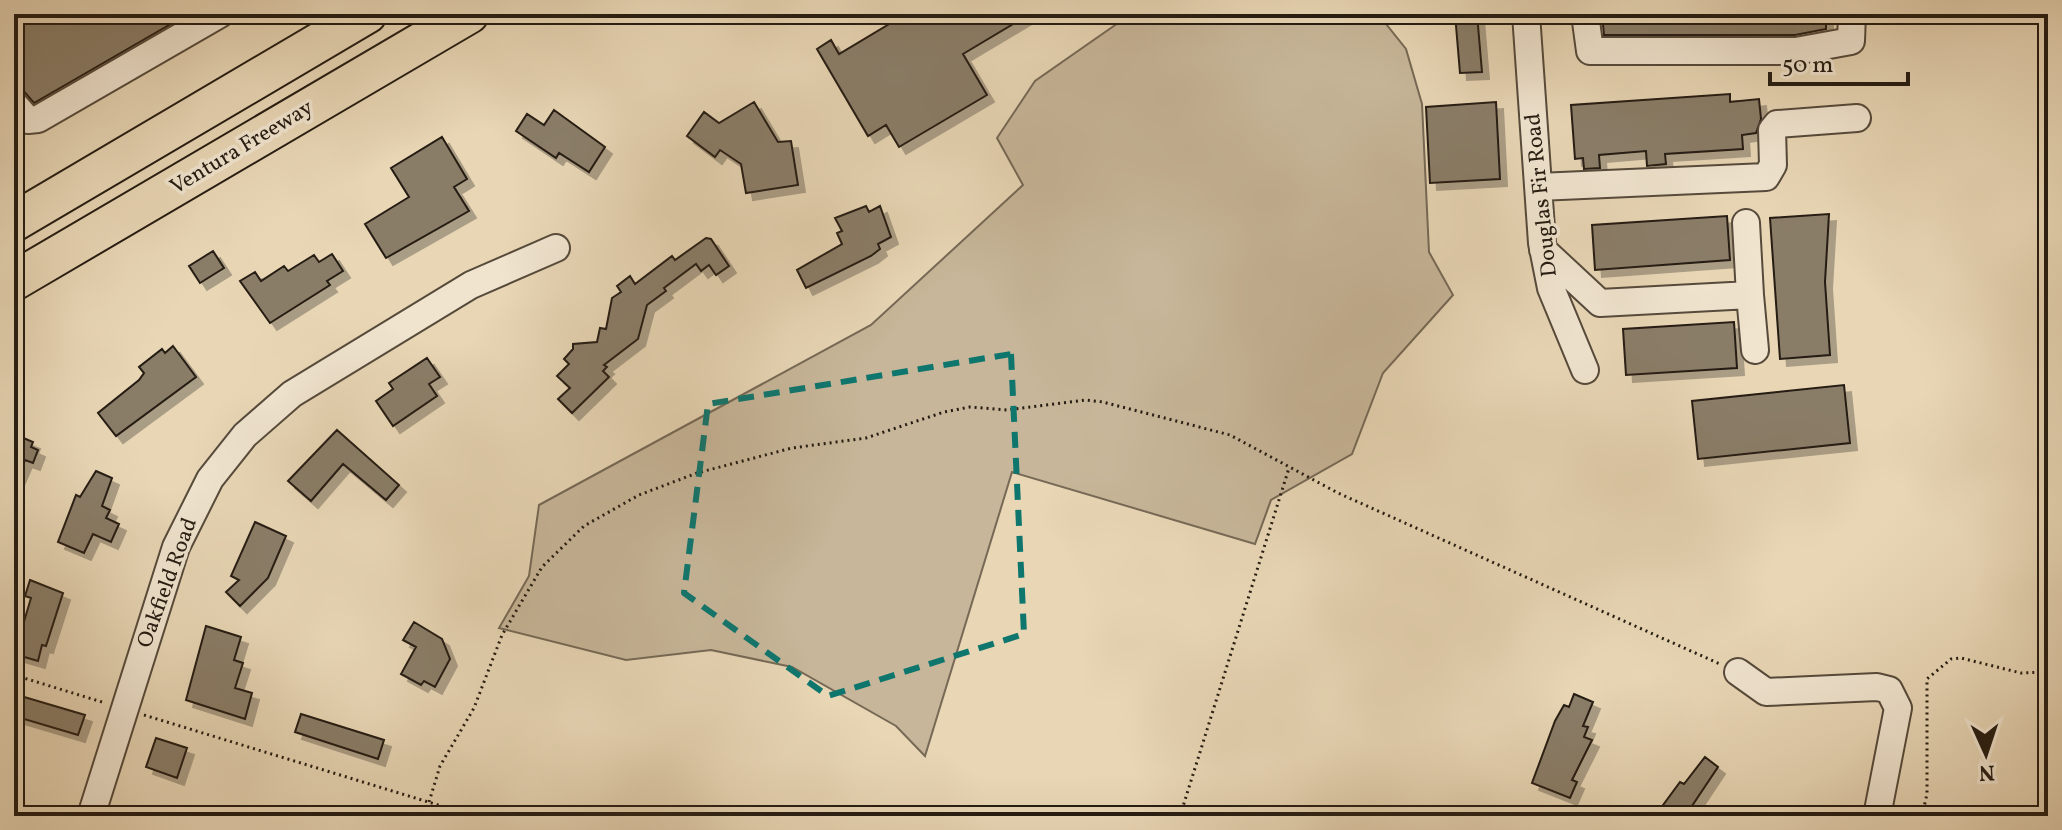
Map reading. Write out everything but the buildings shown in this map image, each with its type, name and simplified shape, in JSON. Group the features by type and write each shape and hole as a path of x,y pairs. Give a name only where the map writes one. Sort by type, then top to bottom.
{"highway":[{"path":"14,222 367,14"},
{"name":"Ventura Freeway","path":"14,281 469,14"}],"street":[{"path":"14,104 28,120 38,119 220,14"},
{"name":"Douglas Fir Road","path":"1526,14 1543,250 1551,288 1585,370"},
{"path":"1585,14 1590,51 1796,51 1851,41 1852,14"},
{"path":"1538,187 1766,177 1773,165 1772,130 1777,124 1857,118"},
{"path":"1746,223 1755,350"},
{"name":"Oakfield Road","path":"91,816 176,547 210,479 245,435 292,394 471,285 556,248"},
{"path":"1543,250 1600,303 1750,295"},
{"path":"1738,672 1766,692 1877,687 1889,690 1898,708 1877,816"}],"path":[{"path":"429,802 440,766 474,708 502,635 542,567 584,526 639,495 697,473 792,448 894,431 944,412 970,407 1041,408 1086,400 1230,435 1338,493 1738,672"},
{"path":"1180,816 1289,467"},
{"path":"1922,816 1927,794 1927,679 1951,659 1961,658 2021,673 2048,672"},
{"path":"14,675 474,816"}],"highlighted area":[{"path":"1011,354 1024,634 828,696 684,593 708,404"}],"shaded area":[{"path":"1131,14 1378,14 1406,49 1422,104 1429,252 1453,295 1383,373 1352,454 1271,500 1255,544 1012,472 925,756 896,726 792,667 711,650 626,660 499,628 529,576 539,505 871,325 1023,185 997,138 1035,81"}]}
